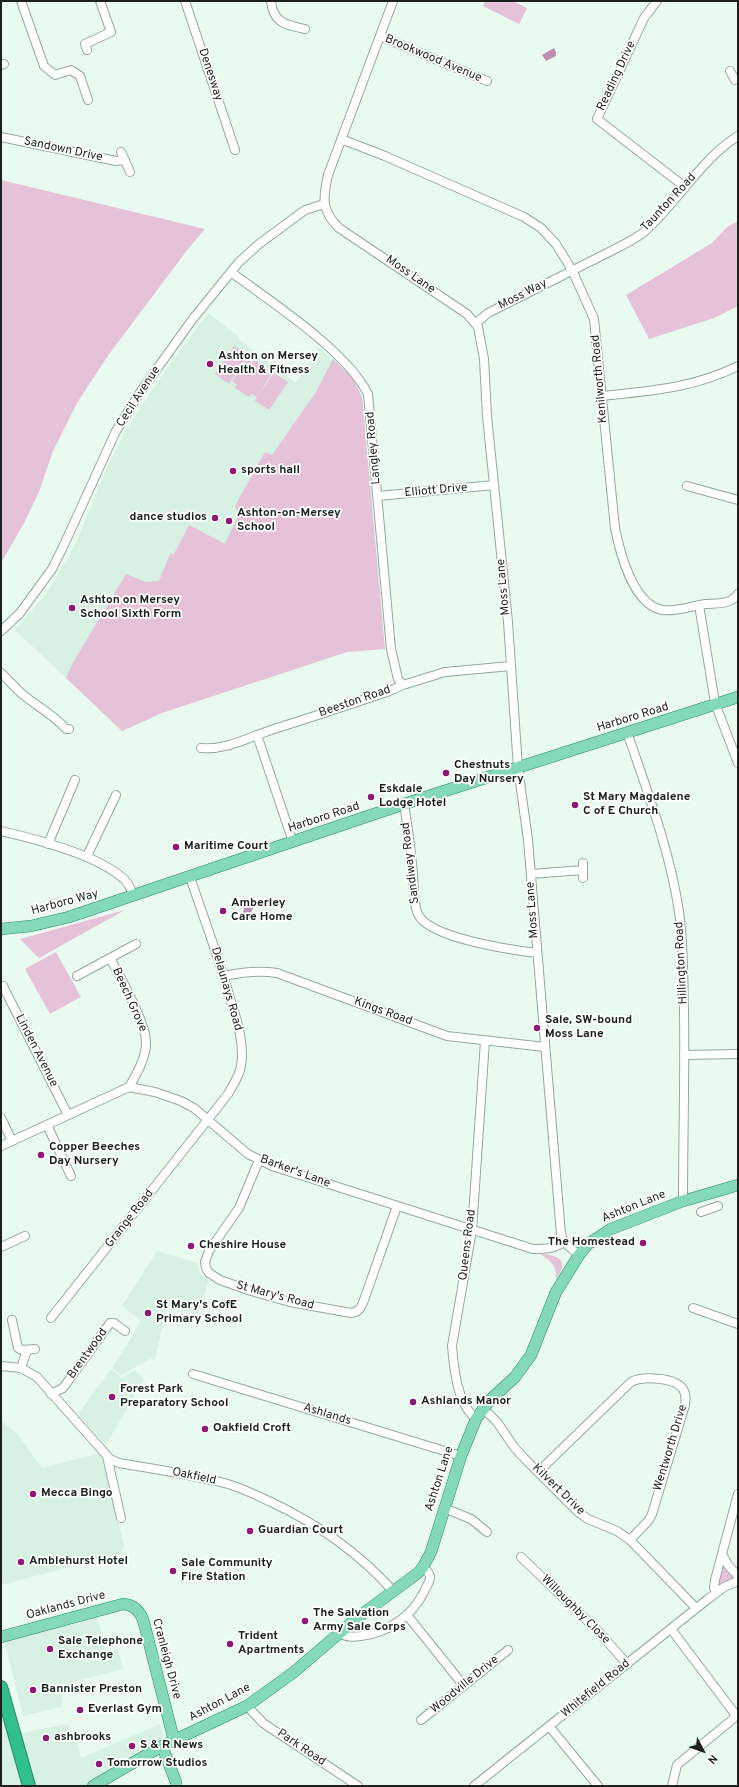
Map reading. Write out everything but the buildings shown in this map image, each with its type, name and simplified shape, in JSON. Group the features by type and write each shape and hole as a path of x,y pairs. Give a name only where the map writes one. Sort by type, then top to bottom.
{"highway":[{"path":"1,1688 29,1786"}],"main road":[{"name":"Harboro Road","path":"134,896 404,804 715,704 738,698"},
{"name":"Harboro Way","path":"1,929 31,926 54,921 134,896"},
{"name":"Ashton Lane","path":"93,1786 162,1746 247,1706 294,1672 340,1632 412,1578 423,1567 431,1552 461,1456 479,1414 490,1400 515,1377 531,1355 556,1292 578,1255 588,1244 610,1229 683,1202 738,1185"},
{"name":"Oaklands Drive","path":"1,1637 123,1604 137,1609"},
{"name":"Cranleigh Drive","path":"137,1609 144,1623 174,1740"},
{"path":"162,1746 177,1784"}],"street":[{"path":"21,1 44,66 55,75 71,70 80,76 88,100"},
{"path":"87,50 85,44 111,32 100,1"},
{"name":"Denesway","path":"185,1 235,150"},
{"path":"271,1 272,11 276,17 286,24 305,29"},
{"path":"324,204 324,190 340,139 393,1"},
{"name":"Reading Drive","path":"657,1 644,18 597,119 685,187"},
{"name":"Brookwood Avenue","path":"380,36 487,81"},
{"name":"Taunton Road","path":"572,270 623,245 643,233 665,211 710,160 738,136"},
{"name":"Sandown Drive","path":"1,138 116,161 125,160"},
{"name":"Kenilworth Road","path":"340,139 385,156 529,220 541,228 550,237 572,270 594,319 615,528 619,551 624,565 639,592 656,608 670,610 728,602 734,599 738,594"},
{"name":"Sandown Drive","path":"121,152 130,172"},
{"name":"Cecil Avenue","path":"1,631 20,612 52,569 116,431 141,391 192,320 239,262 259,244 304,210 324,204"},
{"name":"Moss Lane","path":"324,204 328,216 339,228 467,314 476,322 480,332 484,360 487,416 511,666 518,768 528,840 560,1219 564,1242"},
{"name":"Moss Way","path":"476,322 488,313 572,270"},
{"name":"Langley Road","path":"231,272 320,341 346,365 363,384 368,394 391,649 398,678 403,685"},
{"path":"602,396 685,386 705,380 738,366"},
{"name":"Elliott Drive","path":"378,496 494,485"},
{"path":"687,486 738,500"},
{"path":"699,605 715,704 738,762"},
{"name":"Beeston Road","path":"201,748 221,748 445,672 511,666"},
{"path":"1,673 21,692 54,717 65,730"},
{"name":"Hillington Road","path":"627,732 663,836 673,875 683,951 683,1202"},
{"path":"257,735 293,842"},
{"path":"48,844 75,780"},
{"path":"87,856 116,796"},
{"name":"Sandiway Road","path":"404,804 411,851 416,909 417,914 422,920 431,926 471,942 485,946 537,954"},
{"path":"1,832 87,856 124,879 130,886 134,896"},
{"path":"531,874 583,870"},
{"name":"Delaunays Road","path":"190,877 224,976 237,1023 241,1046 241,1068 236,1081 228,1094 207,1118"},
{"name":"Beech Grove","path":"77,976 136,944"},
{"name":"Beech Grove","path":"110,958 130,998 146,1039 142,1059 130,1087"},
{"name":"Kings Road","path":"224,976 266,971 277,973 447,1036 545,1047"},
{"name":"Linden Avenue","path":"4,986 68,1115"},
{"name":"Queens Road","path":"479,1414 468,1412 465,1405 454,1366 452,1346 472,1230 485,1041"},
{"path":"684,1055 738,1054"},
{"path":"1,1146 130,1087"},
{"name":"Barker's Lane","path":"130,1087 155,1092 181,1101 207,1118 235,1145 258,1160 533,1249 557,1247 564,1242"},
{"path":"1,1118 12,1141"},
{"name":"Grange Road","path":"51,1318 207,1118"},
{"path":"47,1125 71,1176"},
{"name":"St Mary's Road","path":"258,1160 239,1208 209,1252 205,1262 206,1268 214,1277 251,1291 290,1302 351,1313 356,1312 361,1308 397,1206"},
{"path":"701,1212 714,1208 706,1195"},
{"path":"1,1247 25,1236"},
{"path":"564,1242 578,1255"},
{"path":"693,1308 738,1324"},
{"path":"12,1320 18,1348 22,1350 31,1349 21,1368"},
{"name":"Brentwood","path":"51,1394 64,1388 110,1323 114,1323 125,1331"},
{"name":"Oakfield","path":"1,1366 21,1368 37,1377 106,1456 119,1463 224,1483 245,1490 300,1516 329,1534 365,1563 393,1591"},
{"name":"Ashlands","path":"193,1374 461,1456"},
{"name":"Wentworth Drive","path":"538,1472 630,1382 641,1378 671,1381 680,1386 685,1393 685,1404 652,1514 649,1520 630,1540"},
{"name":"Kilvert Drive","path":"479,1414 489,1414 497,1422 514,1447 578,1512 588,1519 618,1531 630,1540 696,1608"},
{"path":"106,1456 121,1518"},
{"path":"717,1592 714,1588 715,1580 738,1494"},
{"path":"444,1508 471,1519 487,1532"},
{"path":"722,1554 728,1565 738,1576"},
{"name":"Willoughby Close","path":"521,1557 598,1631 627,1664"},
{"path":"340,1632 343,1636 356,1637 377,1633 388,1628 407,1615 421,1598 429,1581 429,1574 423,1567"},
{"name":"Whitefield Road","path":"474,1786 696,1608 717,1592 738,1581"},
{"path":"407,1615 464,1686"},
{"path":"671,1629 734,1711 735,1716 677,1765 672,1786"},
{"name":"Woodville Drive","path":"421,1720 508,1650"},
{"name":"Park Road","path":"247,1706 264,1723 358,1786"},
{"path":"550,1726 598,1786"}],"shaded area":[{"path":"485,1 513,1 527,8 519,24 483,6"},
{"path":"554,48 556,56 546,61 542,55"},
{"path":"1,180 205,229 188,249 107,357 77,403 53,451 39,492 24,523 1,563"},
{"path":"738,221 738,306 714,318 649,339 626,295 712,243 727,227"},
{"name":"Ashton-on-Mersey School","path":"208,313 239,337 238,339 296,383 319,347 353,379 359,389 363,401 385,649 347,652 162,713 122,731 15,630 45,595 66,562 78,538 108,465 128,427 158,381"},
{"path":"234,346 248,355 229,384 215,374"},
{"path":"247,359 252,363 254,359 268,369 266,372 271,375 258,395 274,373 288,382 269,410 255,401 257,397 251,394 249,397 235,388 237,385 232,381"},
{"path":"333,359 353,379 362,397 385,649 347,652 162,713 122,731 66,678 74,661 126,574 146,582 159,581 170,554 174,554 189,525 225,544 239,514 235,506 265,452 272,455 316,392"},
{"path":"252,900 254,906 249,917 239,913 243,912 244,909 240,904"},
{"path":"125,910 39,958 20,939"},
{"path":"56,952 81,997 50,1014 25,969"},
{"name":"St Mary's CofE Primary School","path":"157,1251 197,1263 200,1273 209,1280 197,1315 168,1307 166,1309 155,1360 150,1359 121,1375 112,1368 136,1330 140,1320 122,1306"},
{"path":"540,1254 557,1257 562,1263 560,1273 556,1279 554,1267"},
{"name":"Forest Park Preparatory School","path":"111,1369 122,1378 135,1370 144,1379 106,1445 78,1414"},
{"path":"1,1421 17,1433 42,1468 100,1453 105,1463 124,1546 120,1554 1,1585"},
{"path":"719,1565 728,1565 738,1581 714,1588"},
{"path":"97,1615 106,1651 118,1649 123,1669 69,1683 71,1692 63,1694 61,1707 23,1716 4,1639 87,1621 90,1617"},
{"path":"1,1693 12,1735 67,1724 76,1737 81,1758 160,1724 166,1747 160,1754 105,1786 1,1786"}],"place":[{"name":"Ashton on Mersey Health & Fitness","path":"210,364"},
{"name":"sports hall","path":"233,471"},
{"name":"dance studios","path":"215,518"},
{"name":"Ashton-on-Mersey School","path":"229,521"},
{"name":"Ashton on Mersey School Sixth Form","path":"72,608"},
{"name":"Chestnuts Day Nursery","path":"446,773"},
{"name":"Eskdale Lodge Hotel","path":"371,797"},
{"name":"St Mary Magdalene C of E Church","path":"575,805"},
{"name":"Maritime Court","path":"176,847"},
{"name":"Amberley Care Home","path":"223,911"},
{"name":"Sale, SW-bound Moss Lane","path":"537,1028"},
{"name":"Copper Beeches Day Nursery","path":"41,1155"},
{"name":"The Homestead","path":"643,1243"},
{"name":"Cheshire House","path":"191,1246"},
{"name":"St Mary's CofE Primary School","path":"148,1313"},
{"name":"Forest Park Preparatory School","path":"112,1397"},
{"name":"Ashlands Manor","path":"413,1402"},
{"name":"Oakfield Croft","path":"205,1429"},
{"name":"Mecca Bingo","path":"33,1494"},
{"name":"Guardian Court","path":"250,1531"},
{"name":"Amblehurst Hotel","path":"21,1562"},
{"name":"Sale Community Fire Station","path":"173,1571"},
{"name":"The Salvation Army Sale Corps","path":"305,1621"},
{"name":"Trident Apartments","path":"230,1644"},
{"name":"Sale Telephone Exchange","path":"50,1649"},
{"name":"Bannister Preston","path":"33,1690"},
{"name":"Everlast Gym","path":"80,1710"},
{"name":"ashbrooks","path":"46,1738"},
{"name":"S & R News","path":"132,1746"},
{"name":"Tomorrow Studios","path":"99,1764"}]}
